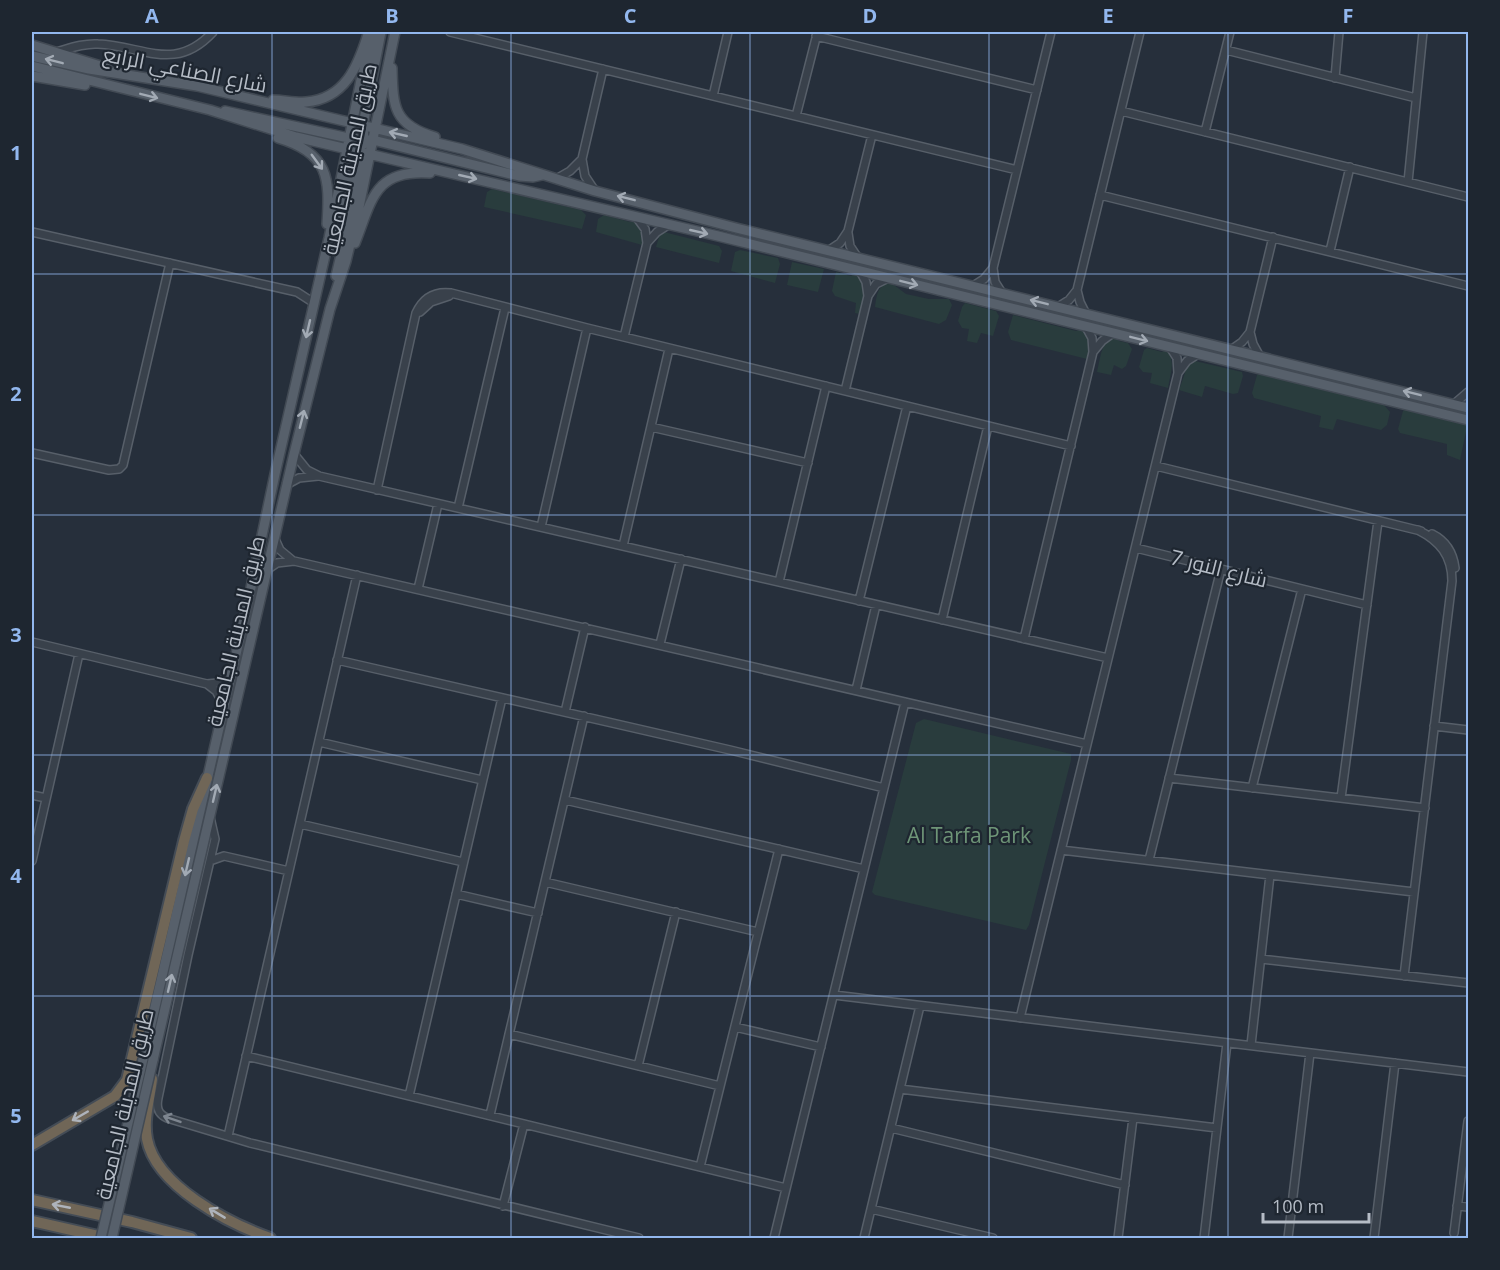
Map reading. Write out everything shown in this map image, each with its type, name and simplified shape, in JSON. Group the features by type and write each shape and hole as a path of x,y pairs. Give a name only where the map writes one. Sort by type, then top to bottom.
{"highway":[{"path":"32,1145 115,1096 127,1080 184,841 193,809 207,778"},
{"path":"148,1060 145,1124 148,1143 155,1161 172,1180 206,1206 244,1228 270,1239"},
{"path":"32,1200 132,1222 191,1239"},
{"path":"32,1221 107,1239"}],"main road":[{"path":"256,101 304,102 330,96 350,79 369,32"},
{"name":"طريق المدينة الجامعية","path":"101,1239 210,817 286,485 346,261 364,138 362,80 375,32"},
{"path":"337,268 364,138 381,32"},
{"name":"طريق المدينة الجامعية","path":"376,128 396,32"},
{"path":"32,45 126,75"},
{"path":"390,54 394,103 404,121 421,132 441,138 462,149"},
{"name":"شارع الصناعي الرابع","path":"32,56 89,69 188,85 331,118 364,138 348,149 276,132 210,110 32,66"},
{"path":"32,76 116,87"},
{"path":"226,111 242,108 320,125 329,122 331,118"},
{"path":"210,110 226,111 350,138 364,138 519,176 542,175"},
{"path":"210,110 245,129 299,146 316,160 327,180 329,191 327,225 329,238"},
{"path":"364,138 376,128 462,149 595,191 824,250 1468,408"},
{"name":"طريق المدينة الجامعية","path":"112,1239 207,778 350,138 364,138"},
{"path":"364,138 448,172 1468,420"},
{"path":"346,261 356,242 369,202 387,182 413,172 448,172"},
{"path":"338,284 335,251 350,178 342,174"},
{"path":"768,249 775,244 807,250 824,250"},
{"path":"1254,367 1267,365 1289,369 1292,366 1291,363"}],"street":[{"path":"56,52 96,44 158,55 179,54 199,45 213,32"},
{"path":"450,32 482,35 603,69 1017,170"},
{"path":"713,96 729,32"},
{"path":"1002,293 995,282 993,268 1051,32"},
{"path":"1059,307 1077,290 1140,32"},
{"path":"1206,132 1230,32"},
{"path":"1335,78 1340,32"},
{"path":"1408,182 1423,32"},
{"path":"796,116 817,34 1037,90"},
{"path":"1226,50 1416,98"},
{"path":"595,191 585,176 582,159 603,69"},
{"path":"1121,111 1468,197"},
{"path":"824,250 840,243 848,231 872,135"},
{"path":"555,179 570,171 582,159"},
{"path":"1330,252 1350,167"},
{"path":"1100,195 1468,286"},
{"path":"624,337 647,243 645,229 637,218"},
{"path":"647,243 657,232 668,225"},
{"path":"848,231 850,246 858,258"},
{"path":"32,232 297,292 314,303"},
{"path":"1232,349 1250,332 1273,237"},
{"path":"32,453 114,471 123,465 170,263"},
{"path":"973,286 984,279 993,268"},
{"path":"860,271 866,282 868,296"},
{"path":"845,391 868,296 876,284 889,278"},
{"path":"297,292 318,287"},
{"path":"1077,290 1086,314"},
{"path":"377,490 418,308 426,298 441,293 1071,446"},
{"path":"458,508 506,308"},
{"path":"1024,639 1093,352 1092,338 1086,327"},
{"path":"541,527 587,328"},
{"path":"1250,332 1259,355"},
{"path":"1093,352 1113,333"},
{"path":"1020,1018 1178,373 1177,358 1170,347"},
{"path":"623,546 669,349"},
{"path":"1178,373 1187,361 1198,354"},
{"path":"779,582 826,386"},
{"path":"1454,404 1468,392"},
{"path":"860,601 907,406"},
{"path":"942,620 988,426"},
{"path":"651,427 807,464"},
{"path":"294,454 302,465 320,476 1108,658"},
{"path":"1156,466 1418,530 1435,536 1446,545 1455,565 1404,976"},
{"path":"286,485 299,478 320,476"},
{"path":"418,589 438,504"},
{"path":"1341,798 1378,521"},
{"path":"274,538 280,550 294,561"},
{"name":"شارع النور 7","path":"1136,549 1367,605"},
{"path":"660,644 681,559"},
{"path":"268,569 277,563 294,561 1088,744"},
{"path":"1149,860 1221,569"},
{"path":"228,1136 357,575"},
{"path":"1252,788 1302,589"},
{"path":"856,690 876,605"},
{"path":"565,712 585,627"},
{"path":"32,642 207,684 218,683 231,673"},
{"path":"32,861 79,654"},
{"path":"337,660 884,788"},
{"path":"207,684 219,696 224,706"},
{"path":"409,1096 502,698"},
{"path":"774,1239 905,702"},
{"path":"490,1116 584,716"},
{"path":"1434,726 1468,730"},
{"path":"319,742 482,780"},
{"path":"1169,778 1425,808"},
{"path":"32,795 46,798"},
{"path":"565,800 864,868"},
{"path":"210,817 215,832 213,845 157,1107 160,1115 262,1146 639,1239"},
{"path":"300,824 463,862"},
{"path":"213,845 224,856"},
{"path":"700,1167 779,849"},
{"path":"1061,850 1414,892"},
{"path":"210,861 224,856 289,870"},
{"path":"1251,1045 1270,874"},
{"path":"545,882 758,932"},
{"path":"456,894 538,913"},
{"path":"638,1066 676,912"},
{"path":"1262,959 1468,983"},
{"path":"834,995 1468,1072"},
{"path":"864,1239 920,1006"},
{"path":"735,1027 821,1047"},
{"path":"509,1034 720,1086"},
{"path":"1204,1239 1227,1043"},
{"path":"1288,1239 1310,1053"},
{"path":"246,1056 786,1188"},
{"path":"1374,1239 1395,1063"},
{"path":"900,1089 1216,1128"},
{"path":"1118,1239 1133,1118"},
{"path":"1454,1233 1466,1156 1468,1121"},
{"path":"503,1206 524,1124"},
{"path":"891,1128 1125,1185"},
{"path":"1457,1206 1468,1207"},
{"path":"871,1209 993,1239"}],"green space":[{"path":"492,189 581,210 586,215 582,229 484,207 487,192"},
{"path":"604,215 630,222 636,220 643,224 645,238 642,245 596,232 598,219"},
{"path":"664,232 719,246 722,251 719,263 656,247 659,237"},
{"path":"740,250 778,258 780,264 775,283 731,271 735,252"},
{"path":"792,262 824,269 818,292 787,285"},
{"path":"836,272 851,276 854,273 859,274 865,288 860,314 855,313 856,303 835,296 832,291"},
{"path":"890,282 906,294 929,299 949,299 952,305 946,320 939,324 875,307 880,289"},
{"path":"965,303 996,311 999,316 993,336 981,333 977,343 967,341 969,329 962,328 958,321"},
{"path":"1013,315 1076,331 1082,329 1089,339 1087,359 1011,340 1008,332"},
{"path":"1117,337 1119,341 1128,343 1132,349 1126,366 1122,369 1114,365 1111,375 1097,372 1104,346"},
{"path":"1147,348 1162,352 1165,349 1169,353 1172,367 1168,388 1150,383 1152,373 1143,372 1139,367 1144,350"},
{"path":"1195,361 1242,372 1238,393 1233,394 1205,386 1202,397 1179,390 1187,367"},
{"path":"1259,374 1384,405 1390,412 1387,425 1381,430 1337,419 1333,430 1319,427 1321,416 1254,398 1252,393"},
{"path":"1405,410 1461,424 1465,422 1467,427 1460,460 1447,455 1447,444 1400,433 1398,429"},
{"name":"Al Tarfa Park","path":"924,719 1071,754 1026,930 875,895 872,892 916,723"}]}
